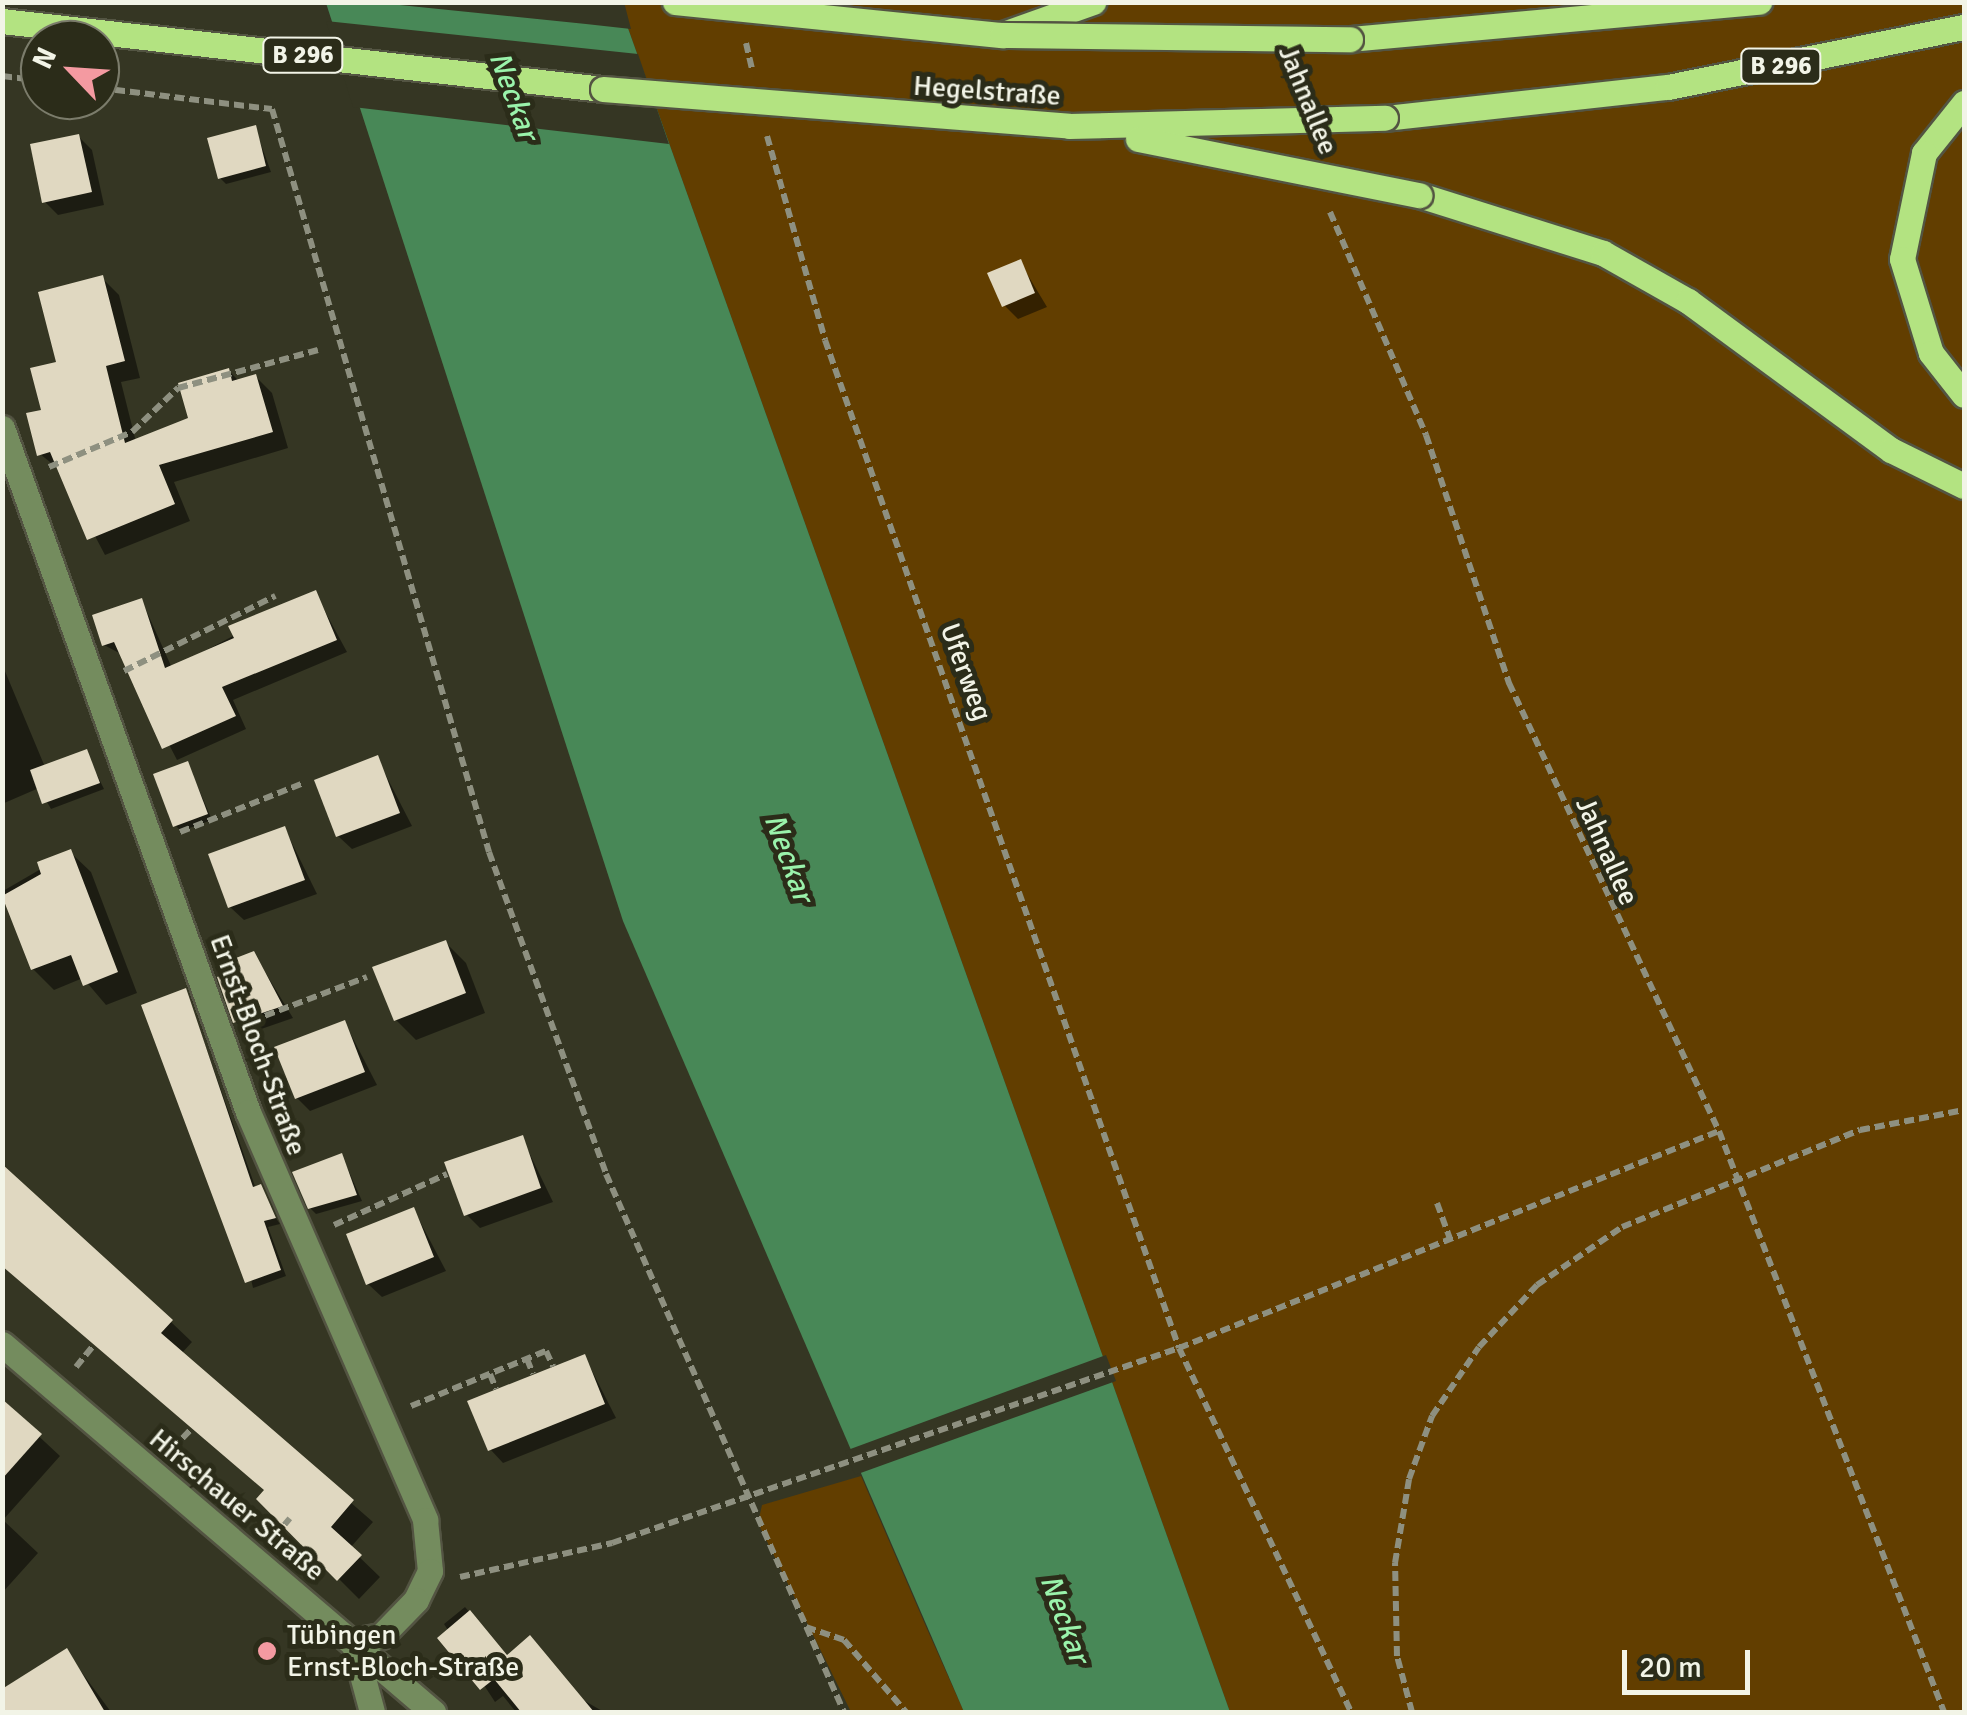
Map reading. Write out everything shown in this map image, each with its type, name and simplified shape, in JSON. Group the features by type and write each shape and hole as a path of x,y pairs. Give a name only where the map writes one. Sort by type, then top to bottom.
{"main road":[{"name":"Hegelstraße","path":"675,2 1002,35 1350,39 1759,2"},
{"path":"1002,35 1092,2"},
{"name":"Hegelstraße","path":"2,20 623,91 1069,126 1385,118 1668,86 1964,27"},
{"path":"1964,103 1924,154 1902,259 1931,353 1964,396"},
{"path":"1069,126 1419,195 1604,253 1688,301 1891,450 1964,486"}],"street":[{"name":"Ernst-Bloch-Straße","path":"2,428 16,481 90,688 299,1241 425,1520 430,1572"},
{"name":"Hirschauer Straße","path":"2,1344 433,1712"},
{"path":"372,1712 353,1641 402,1620 430,1572"}],"path":[{"path":"742,22 754,79"},
{"path":"120,90 272,109 489,852 606,1174 745,1496 844,1712"},
{"name":"Uferweg","path":"763,117 825,340 1179,1348 1351,1712"},
{"name":"Jahnallee","path":"1325,201 1426,435 1509,683 1718,1131 1944,1712"},
{"path":"16,481 132,432 178,388 217,382 318,350"},
{"path":"90,688 275,596"},
{"path":"150,843 304,784"},
{"path":"221,1032 367,978"},
{"path":"1412,1712 1397,1656 1395,1563 1409,1479 1432,1416 1538,1284 1622,1227 1735,1177 1860,1130 1964,1110"},
{"path":"430,1572 488,1575 745,1496 1179,1348 1718,1131"},
{"path":"299,1241 447,1174"},
{"path":"1437,1202 1450,1239"},
{"path":"378,1420 546,1351 552,1366"},
{"path":"528,1358 534,1374"},
{"path":"490,1374 496,1389"},
{"path":"805,1626 844,1640 906,1712"}],"shaded area":[{"path":"619,3 1964,3 1964,1712 1230,1712"},
{"path":"861,1476 964,1712 851,1712 758,1523 762,1505"}],"water":[{"name":"Neckar","path":"326,3 619,3 1230,1712 964,1712 623,921"}],"pier":[{"path":"624,2 631,29 586,24 380,3"},
{"path":"326,21 638,54 669,144 353,107"},
{"path":"1106,1355 1116,1381 855,1475 845,1451"}],"building":[{"path":"256,125 266,166 218,179 207,138"},
{"path":"79,134 92,192 42,203 30,144"},
{"path":"1021,259 1035,293 1002,307 987,273"},
{"path":"103,275 125,361 106,366 125,443 188,418 178,383 229,368 232,381 256,374 273,432 159,465 175,504 87,540 50,452 37,456 26,413 41,410 30,368 56,362 38,292"},
{"path":"316,590 337,640 222,687 236,716 162,749 114,642 102,646 92,615 142,598 165,668 234,638 228,626"},
{"path":"87,749 100,783 42,804 30,770"},
{"path":"378,755 400,813 336,837 314,780"},
{"path":"188,761 208,814 173,827 153,774"},
{"path":"285,826 305,880 228,908 208,854"},
{"path":"71,849 118,972 83,986 71,955 31,970 2,896 41,874 37,862"},
{"path":"446,940 466,993 394,1021 372,967"},
{"path":"254,951 283,1006 233,1023 217,977 227,973 223,963"},
{"path":"186,988 253,1187 261,1184 276,1218 264,1221 281,1270 245,1283 141,1005"},
{"path":"345,1020 365,1072 295,1099 274,1047"},
{"path":"523,1135 541,1188 464,1216 444,1162"},
{"path":"342,1153 357,1195 308,1209 292,1172"},
{"path":"2,1164 173,1320 161,1333 354,1500 331,1527 362,1555 337,1581 256,1499 264,1490 2,1266"},
{"path":"414,1207 434,1257 366,1285 346,1234"},
{"path":"585,1354 605,1404 488,1451 467,1401"},
{"path":"2,1399 42,1434 2,1479"},
{"path":"470,1610 507,1655 530,1635 594,1712 521,1712 494,1679 480,1690 437,1638"},
{"path":"67,1648 105,1712 2,1712 2,1689"}],"place":[{"name":"Tübingen Ernst-Bloch-Straße","path":"267,1651"}]}
